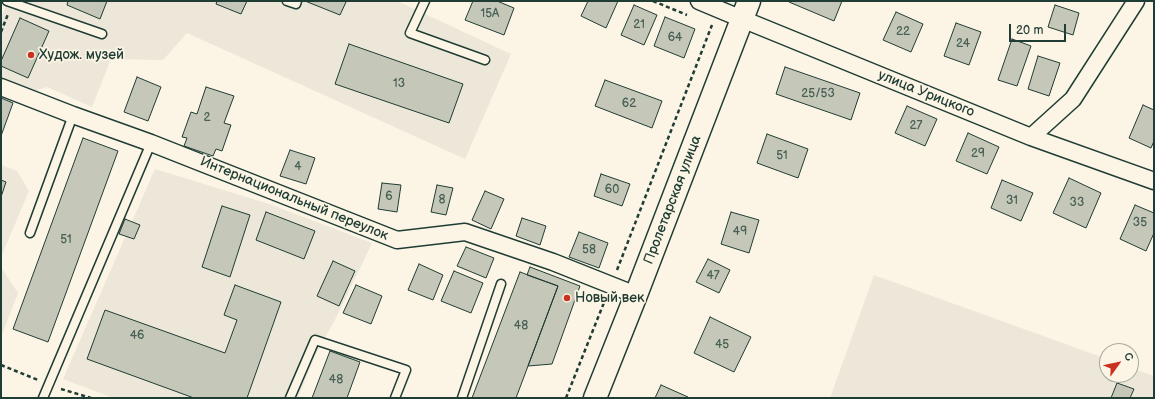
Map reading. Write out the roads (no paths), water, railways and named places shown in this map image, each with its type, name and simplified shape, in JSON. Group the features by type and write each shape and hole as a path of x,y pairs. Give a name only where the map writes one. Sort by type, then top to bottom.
{"main road":[{"name":"Пролетарская улица","path":"595,398 745,10"}],"street":[{"name":"улица Урицкого","path":"702,1 745,10 1031,137 1154,181"},
{"path":"1031,137 1073,99 1136,1"},
{"name":"Интернациональный переулок","path":"1,87 151,143 397,240 464,232 553,262 636,295"}],"lane":[{"path":"7,1 102,34"},
{"path":"287,1 296,4 297,1"},
{"path":"424,1 410,33 485,60"},
{"path":"30,232 73,115"},
{"path":"43,398 151,143"},
{"path":"462,398 501,284"},
{"path":"290,398 315,340 406,370 395,398"}],"place":[{"name":"Худож. музей","path":"31,55"},
{"name":"Новый век","path":"567,298"}]}
